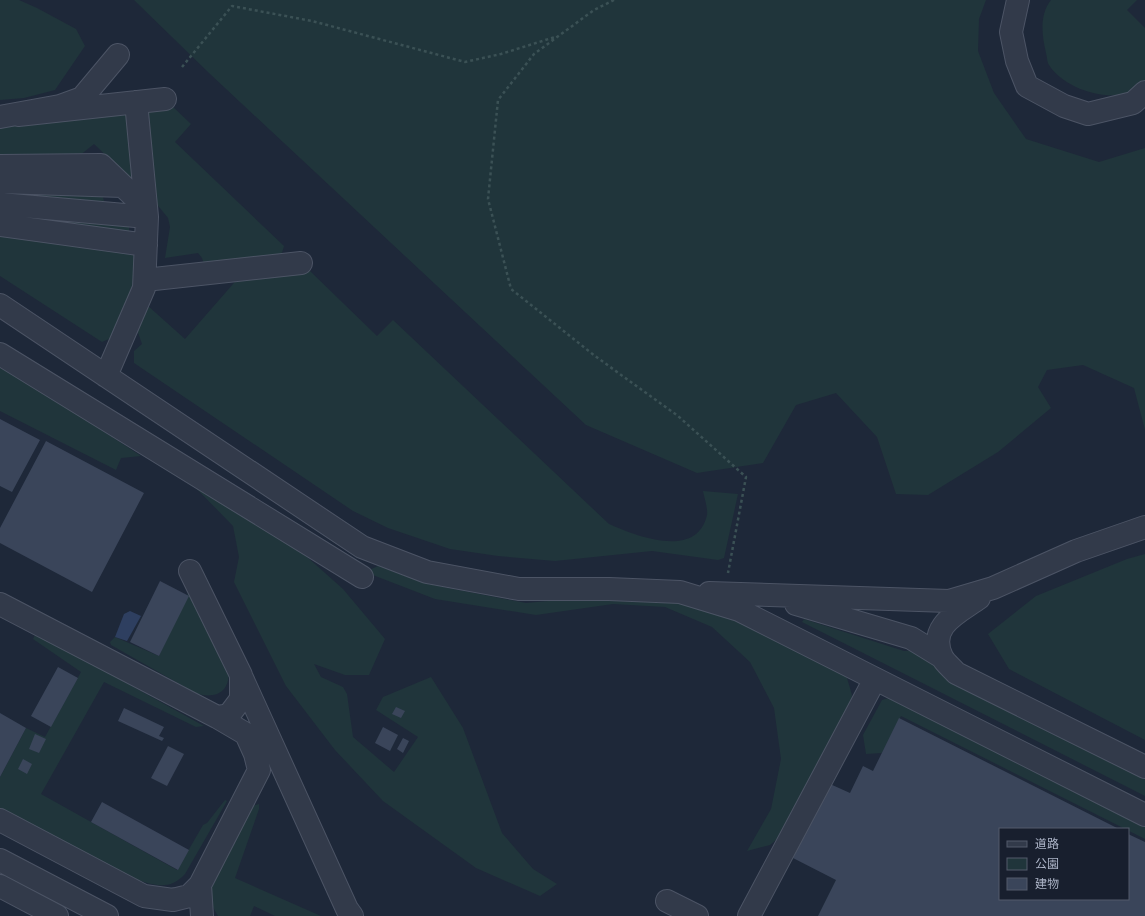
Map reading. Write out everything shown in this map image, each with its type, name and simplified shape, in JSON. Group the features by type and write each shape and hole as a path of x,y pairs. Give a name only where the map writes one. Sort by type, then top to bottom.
{"lane":[{"path":"1018,0 1011,32 1017,61 1027,86 1064,106 1088,114 1133,103 1145,92"},
{"path":"9,116 60,106 82,98 118,55"},
{"path":"9,116 165,99"},
{"path":"106,376 144,288 145,280 146,212 136,102"},
{"path":"0,166 101,165 123,186 146,212"},
{"path":"0,182 123,186"},
{"path":"0,204 146,212"},
{"path":"0,225 146,245"},
{"path":"145,280 301,262"},
{"path":"0,305 362,547 427,572 519,589 609,589 949,601 993,588 1076,551 1145,527"},
{"path":"0,354 362,577"},
{"path":"190,571 241,676 298,803 352,916"},
{"path":"942,658 937,641 944,622 993,588"},
{"path":"680,592 738,610 1145,815"},
{"path":"765,595 910,638 942,658 956,673 1145,767"},
{"path":"0,604 217,717 246,734 255,754 259,770 200,885 189,896 173,900 144,896 0,820"},
{"path":"217,717 229,715 241,699 241,676"},
{"path":"749,916 875,679"},
{"path":"0,860 107,916"},
{"path":"200,885 202,916"},
{"path":"0,886 57,916"},
{"path":"668,901 698,916"}],"path":[{"path":"614,0 594,10 534,54 498,100 488,199 512,289 595,356 678,416 746,477 724,594"},
{"path":"182,66 232,6 312,21 465,62 501,54 558,36"}],"green space":[{"path":"0,0 19,0 76,29 85,46 55,90 24,98 0,100"},
{"path":"134,0 986,0 979,19 978,51 994,93 1026,139 1099,162 1145,148 1145,430 1134,388 1083,365 1047,370 1038,387 1051,408 998,452 928,495 896,494 877,437 836,393 796,405 763,463 697,473 586,425 209,73"},
{"path":"1051,0 1137,0 1127,10 1145,28 1145,80 1137,89 1127,94 1102,95 1077,87 1056,74 1048,62 1042,26 1047,6"},
{"path":"170,104 191,124 175,142 284,246 281,256 205,267 202,258 198,253 165,258 170,227 168,218 155,202 147,108"},
{"path":"129,114 139,187 94,144 74,160 0,159 0,123"},
{"path":"0,188 102,194 104,201 102,205 0,200"},
{"path":"0,210 129,226 129,232 0,220"},
{"path":"0,230 133,249 138,262 120,334 102,342 0,276"},
{"path":"310,271 377,336 393,320 609,524 649,538 664,541 679,541 691,537 701,529 707,515 703,491 738,494 724,558 718,560 652,551 555,561 498,556 450,549 388,528 353,511 134,363 134,351 142,344 134,321 147,305 185,339 240,276"},
{"path":"0,363 141,456 121,458 116,470 0,411"},
{"path":"189,481 288,540 343,589 385,639 369,675 345,675 314,664 321,677 343,687 347,694 353,737 394,772 418,737 376,710 383,697 431,677 463,728 502,833 533,869 557,884 540,896 476,868 383,801 335,750 286,686 234,582 239,557 233,526"},
{"path":"1145,554 1145,740 1009,669 988,634 1036,596 1127,559"},
{"path":"378,566 428,584 526,603 613,595 668,598 737,616 845,671 852,695 850,712 793,826 770,845 747,851 771,809 781,759 774,708 750,662 712,627 665,607 613,604 536,615 435,599 365,572"},
{"path":"189,591 229,673 226,686 215,695 197,694 111,645 110,642 115,637 159,656"},
{"path":"804,619 904,651 923,650 1145,774 1145,796 802,622"},
{"path":"36,633 204,726 196,727 104,682 41,794 177,870 203,825 207,823 225,800 227,801 185,874 174,883 168,885 157,885 137,880 0,808 0,777 26,728 45,737 81,672 33,639"},
{"path":"895,696 1145,824 1145,839 1129,831 1129,828 1123,828 901,716 882,753 866,754 863,735 882,700"},
{"path":"259,804 259,809 235,878 321,916 275,916 254,906 250,916 218,916 214,910 210,900 210,889 217,870 252,806"}],"water":[{"path":"130,611 141,616 127,641 115,637 124,614"}],"building":[{"path":"0,419 40,440 12,492 0,486"},
{"path":"46,441 144,493 92,592 0,543 0,528"},
{"path":"160,581 189,596 159,656 130,642"},
{"path":"58,667 78,678 51,727 31,716"},
{"path":"396,707 405,711 401,718 392,714"},
{"path":"124,708 164,727 159,736 164,738 162,741 118,721"},
{"path":"0,713 26,728 0,777"},
{"path":"899,718 1117,828 999,828 999,900 1129,900 1129,834 1145,842 1145,916 818,916 836,880 793,858 830,784 850,793 863,766 873,771"},
{"path":"383,727 398,735 390,751 375,743"},
{"path":"35,734 46,739 39,753 29,749"},
{"path":"403,738 409,741 403,753 397,749"},
{"path":"168,746 184,754 167,786 151,778"},
{"path":"23,759 32,764 27,774 18,769"},
{"path":"102,802 189,850 178,870 91,822"}]}
